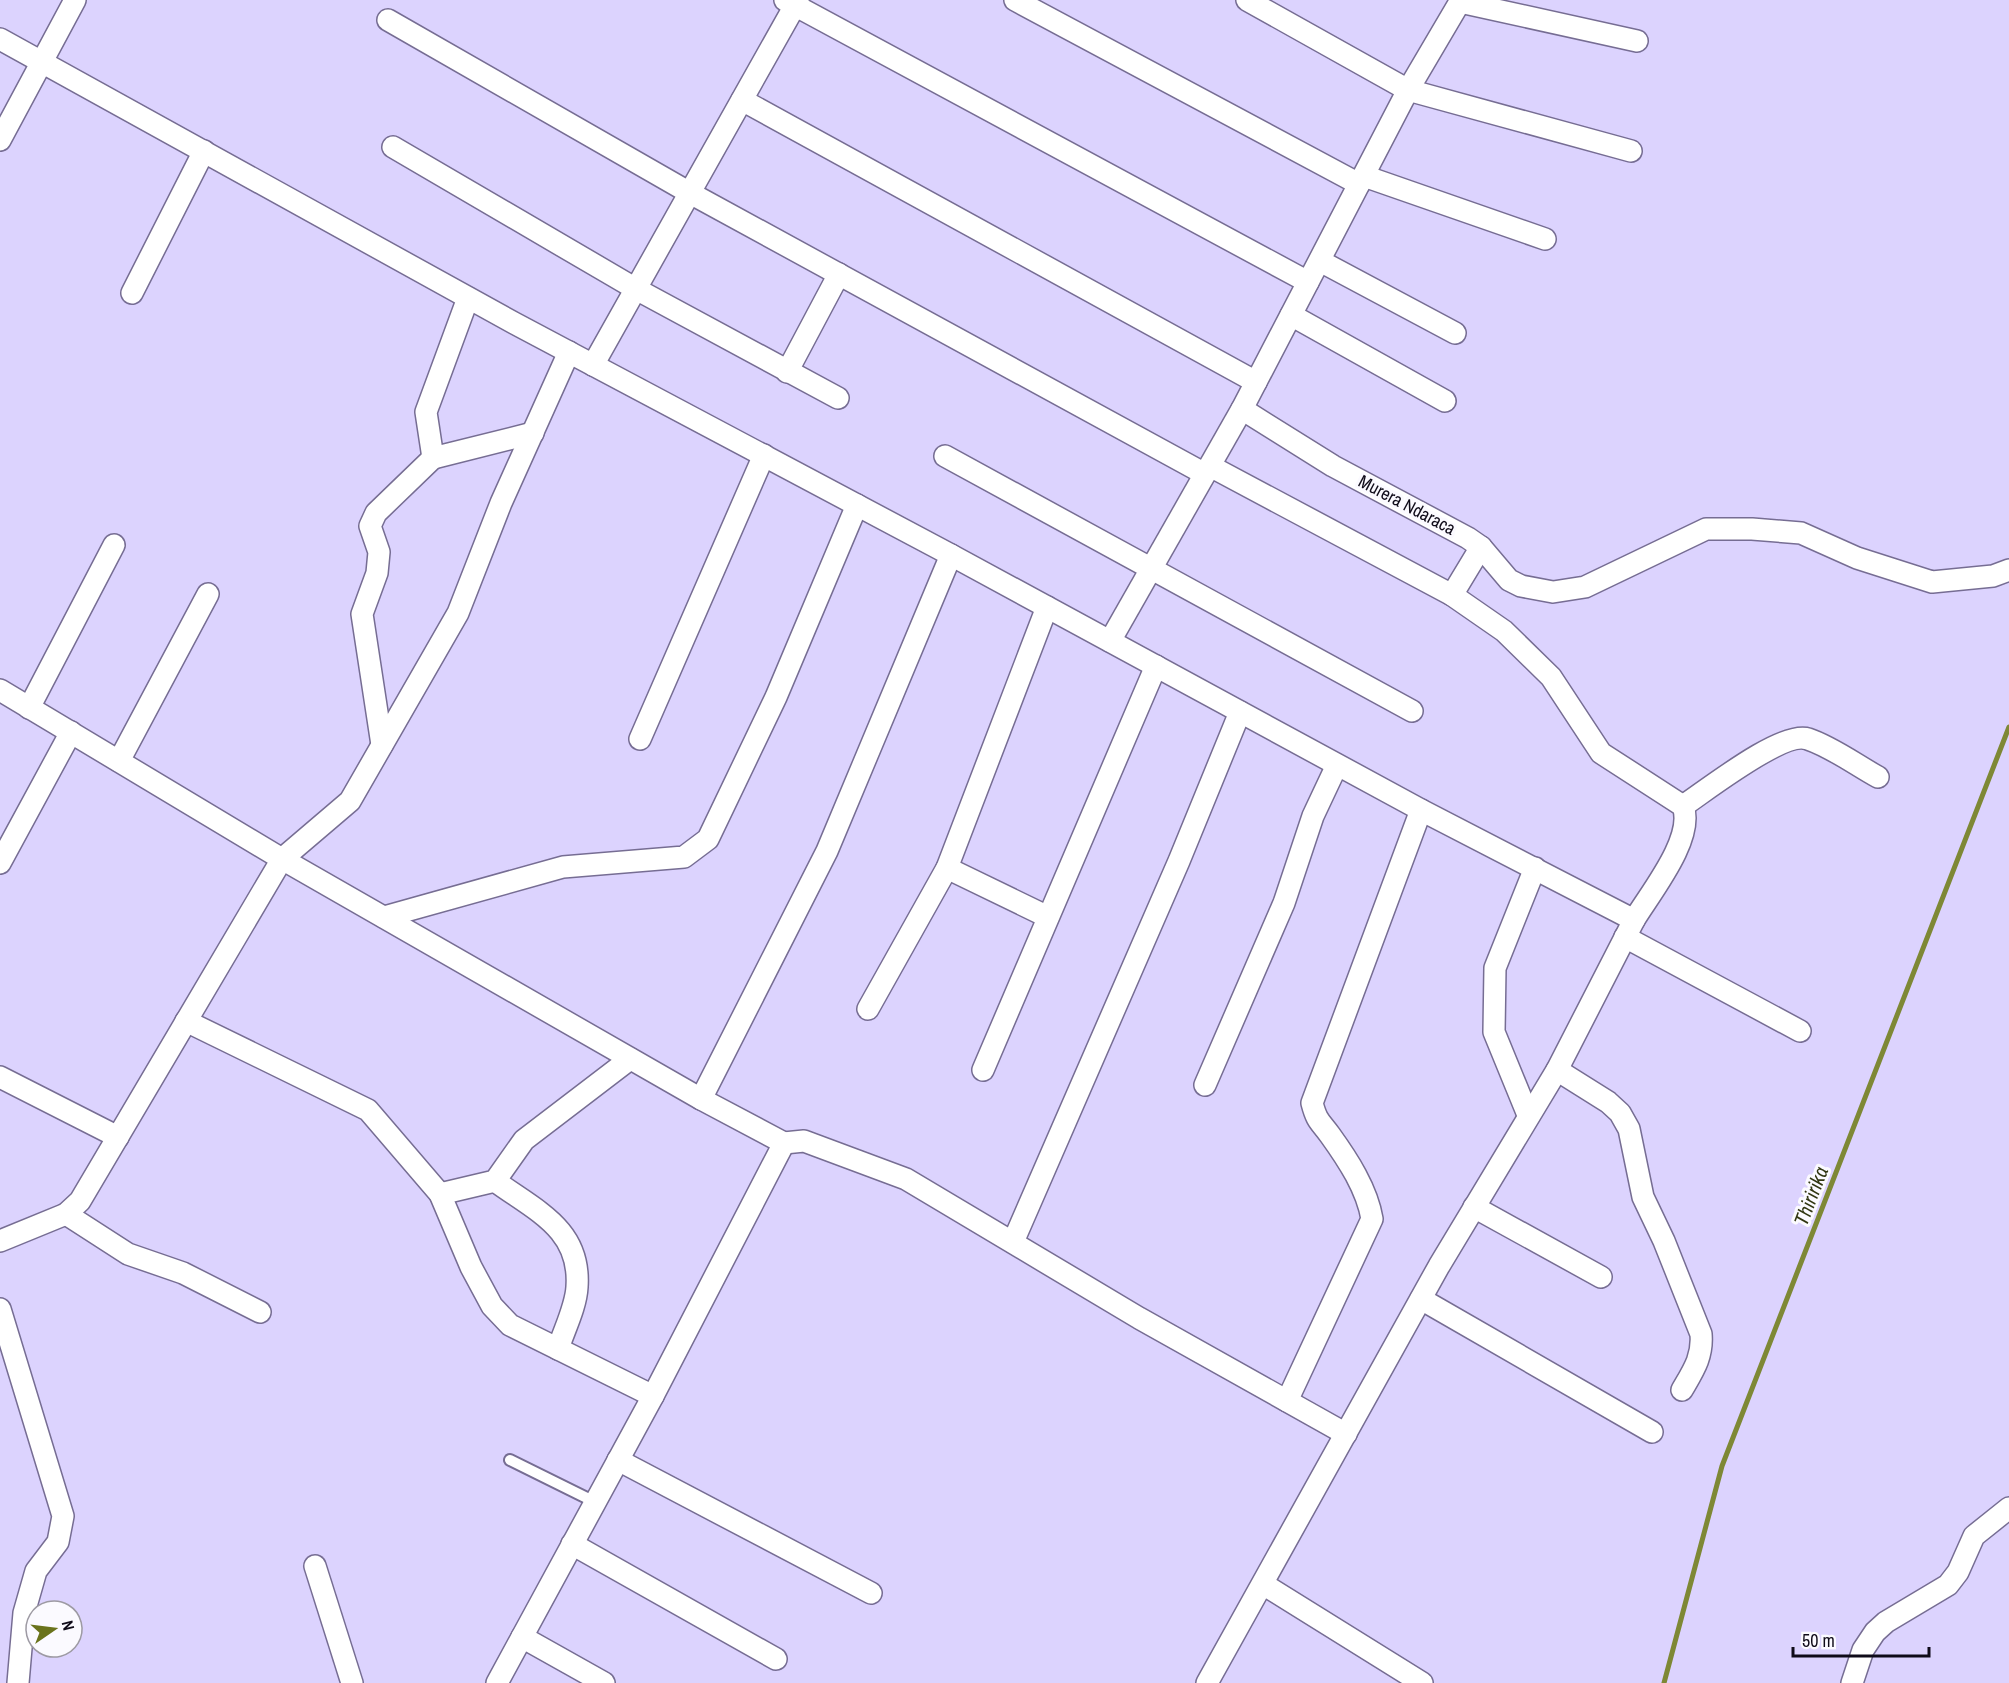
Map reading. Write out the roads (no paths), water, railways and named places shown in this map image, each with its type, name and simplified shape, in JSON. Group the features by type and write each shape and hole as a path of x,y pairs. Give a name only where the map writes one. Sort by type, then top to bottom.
{"street":[{"path":"0,140 75,0"},
{"path":"1015,0 1361,180 1545,239"},
{"path":"1247,0 1408,90 1631,151"},
{"path":"1110,641 1242,409 1408,90 1461,1 1637,41"},
{"path":"594,365 742,100 792,2 1308,282"},
{"path":"388,20 690,193 839,274 1207,470 1452,595 1503,632 1551,677 1600,753 1683,806 1687,817 1684,837 1629,928 1557,1071 1528,1115 1421,1299 1207,1683"},
{"path":"0,39 468,298 951,555 1421,810 1535,868 1629,928 1800,1031"},
{"path":"742,100 1256,382"},
{"path":"393,147 636,289 838,398"},
{"path":"132,293 204,151"},
{"path":"1320,261 1455,333"},
{"path":"787,372 839,274"},
{"path":"434,458 426,412 468,298"},
{"path":"1292,315 1445,401"},
{"path":"0,1241 66,1214 80,1201 282,859 350,801 458,613 501,503 569,352"},
{"name":"Murera Ndaraca","path":"1242,409 1333,465 1468,538 1481,547 1509,580 1521,586 1552,592 1585,587 1706,529 1752,529 1801,533 1857,558 1932,582 1993,576 2009,570"},
{"path":"382,745 362,614 377,573 379,552 370,526 376,513 434,458 533,433"},
{"path":"640,739 764,455"},
{"path":"945,456 1412,711"},
{"path":"384,917 563,867 684,857 708,839 776,697 857,505"},
{"path":"29,708 114,545"},
{"path":"1452,595 1481,547"},
{"path":"701,1099 827,851 951,555"},
{"path":"118,761 208,594"},
{"path":"867,1009 947,868 1047,607"},
{"path":"983,1070 1156,666"},
{"path":"0,690 282,859 701,1099 784,1143 804,1140 906,1179 1139,1318 1346,1434"},
{"path":"1012,1242 1165,893 1240,712"},
{"path":"0,863 71,732"},
{"path":"1683,806 1768,749 1791,738 1807,738 1878,777"},
{"path":"1205,1085 1284,903 1313,816 1337,765"},
{"path":"1287,1401 1372,1219 1368,1197 1330,1135 1317,1122 1312,1103 1421,810"},
{"path":"947,868 1048,918"},
{"path":"1528,1115 1494,1032 1495,968 1535,868"},
{"path":"186,1021 368,1110 440,1194 471,1267 492,1306 510,1325 652,1396"},
{"path":"440,1194 495,1180 524,1140 630,1059"},
{"path":"1557,1071 1608,1102 1620,1113 1629,1129 1643,1197 1664,1241 1701,1334 1702,1350 1699,1360 1682,1390"},
{"path":"0,1077 118,1137"},
{"path":"497,1683 618,1460 784,1143"},
{"path":"495,1180 561,1230 575,1254 577,1289 558,1349"},
{"path":"1474,1207 1601,1277"},
{"path":"66,1214 128,1254 183,1273 260,1312"},
{"path":"1421,1299 1652,1432"},
{"path":"0,1309 63,1516 58,1542 36,1571 24,1613 18,1683"},
{"path":"618,1460 871,1593"},
{"path":"1852,1683 1863,1650 1875,1632 1886,1622 1948,1585 1958,1572 1974,1536 2009,1508"},
{"path":"572,1544 776,1659"},
{"path":"315,1566 352,1683"},
{"path":"1263,1584 1422,1683"},
{"path":"522,1637 604,1683"}],"lane":[{"path":"510,1460 595,1502"}],"waterway":[{"name":"Thiririka","path":"1664,1683 1722,1466 2009,727"}]}
